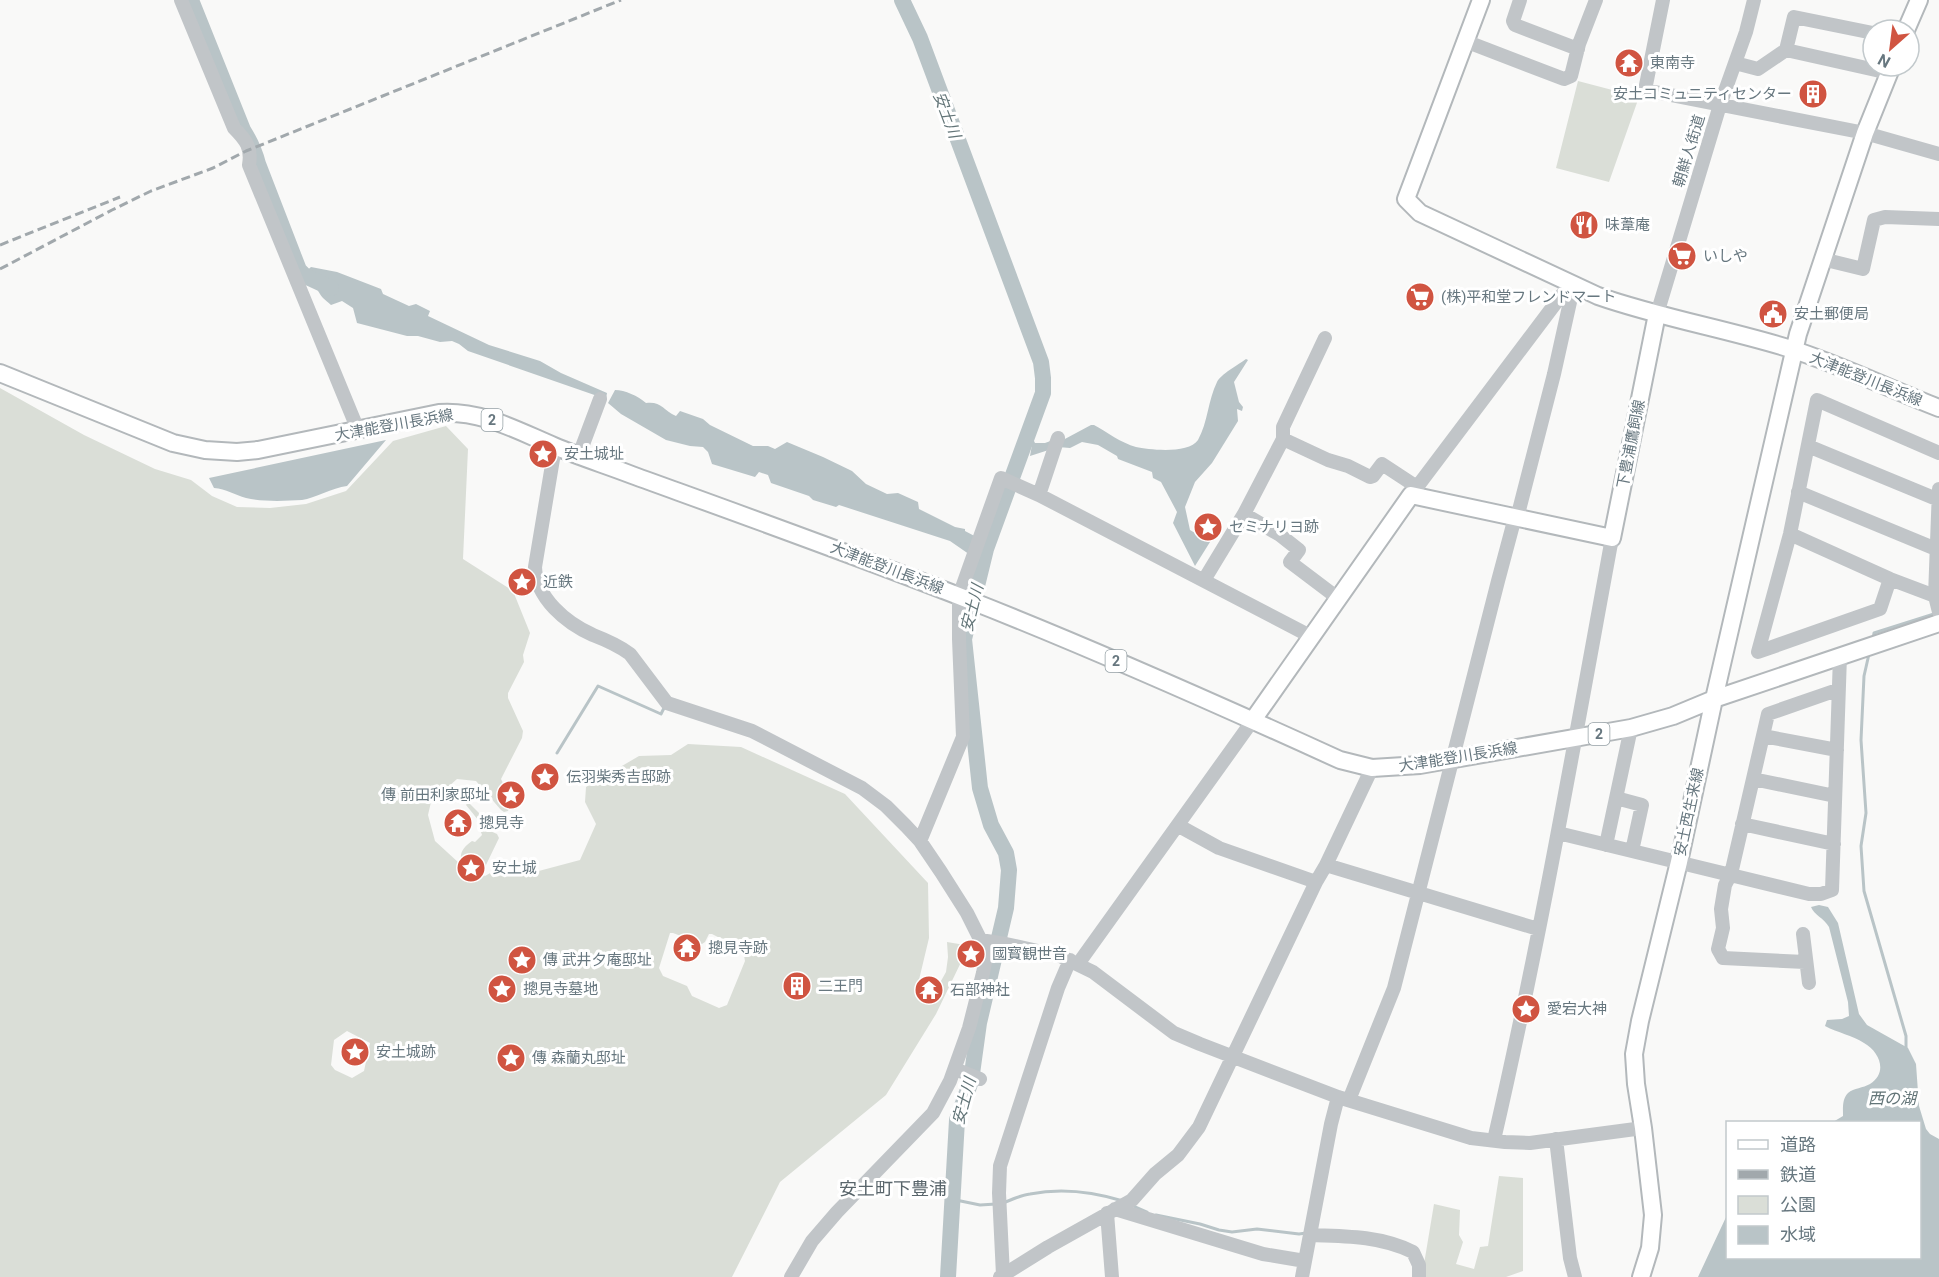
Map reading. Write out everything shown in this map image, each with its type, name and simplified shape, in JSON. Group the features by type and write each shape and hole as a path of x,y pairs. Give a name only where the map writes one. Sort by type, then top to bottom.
{"main road":[{"path":"1481,0 1406,199 1420,213 1431,219 1598,296 1794,350 1822,259 1887,78"},
{"path":"1911,18 1919,0"},
{"name":"下豊浦鷹飼線","path":"1612,538 1657,314"},
{"name":"大津能登川長浜線","path":"1794,350 1939,408"},
{"name":"安土西生来線","path":"1641,1277 1650,1248 1653,1215 1634,1054 1794,350"},
{"name":"大津能登川長浜線","path":"0,373 72,400 159,438 205,450 237,452 267,449 439,413 466,413 494,420 555,447 969,600 1253,720 1340,760 1371,768 1420,765 1631,728 1673,716 1714,699 1939,623"},
{"path":"1253,720 1414,491 1518,518 1612,538"}],"street":[{"path":"181,0 234,128 245,139 251,155 249,165 358,430"},
{"path":"1520,0 1513,21 1515,25 1578,48"},
{"path":"1465,41 1564,79 1570,76 1596,0"},
{"path":"1663,0 1645,90 1720,105 1754,0"},
{"path":"1735,63 1758,69 1786,50 1794,17 1861,31"},
{"path":"1786,50 1861,64"},
{"name":"朝鮮人街道","path":"1657,314 1720,105 1865,134 1939,154"},
{"path":"1822,259 1863,269 1874,220 1885,217 1939,219"},
{"path":"1283,439 1370,477 1382,464 1414,491 1566,288 1574,284"},
{"path":"1302,1277 1331,1124 1394,988 1514,521 1518,518 1574,284"},
{"path":"1204,580 1244,514 1283,439 1283,427 1325,338"},
{"path":"579,455 600,399"},
{"path":"1890,579 1880,609 1758,652 1790,534 1817,400 1939,453"},
{"path":"1039,495 1056,443"},
{"path":"1808,446 1939,500"},
{"path":"555,447 535,567 540,589 558,611 593,635 603,638 630,654 668,703 752,731 861,788 886,806 920,842 984,940 987,953 960,1071 933,1113 812,1241 791,1277"},
{"path":"920,842 963,737 959,639 969,600 971,563 1001,478 1039,495 1312,637"},
{"path":"1939,489 1935,596 1939,612"},
{"path":"1798,492 1936,549"},
{"path":"1244,514 1280,535 1299,550 1290,562 1339,599"},
{"path":"1790,534 1890,579 1935,596"},
{"path":"1494,1140 1512,1065 1558,833 1612,538"},
{"path":"1558,833 1809,894 1821,894 1832,890 1837,690 1840,656"},
{"path":"1805,962 1723,958 1718,949 1723,928 1721,909 1768,714 1837,690"},
{"path":"1253,720 1179,826 1074,962 1058,988 1000,1166 1002,1276 1119,1207 1178,1155 1199,1126 1371,768"},
{"path":"1606,845 1631,728"},
{"path":"1763,736 1837,750"},
{"path":"1753,779 1835,796"},
{"path":"1616,798 1642,805 1632,851"},
{"path":"1742,824 1834,844"},
{"path":"1179,826 1219,848 1316,882"},
{"path":"1326,865 1538,929"},
{"path":"1803,934 1809,983"},
{"path":"984,940 1060,956 1074,962 1093,972 1174,1033 1232,1058 1343,1099 1471,1138 1530,1143 1643,1128"},
{"path":"960,1071 980,1079"},
{"path":"1556,1140 1570,1258 1575,1277"},
{"path":"1119,1207 1263,1254 1305,1262"},
{"path":"1112,1277 1119,1207"},
{"path":"1310,1235 1371,1238 1401,1246 1413,1252 1419,1265 1419,1277"}],"green space":[{"path":"1578,81 1639,97 1609,182 1556,168"},
{"path":"0,388 84,435 155,469 191,480 212,496 237,507 270,508 306,504 346,491 393,441 446,426 468,449 463,559 513,591 530,633 523,655 524,662 508,693 508,698 523,731 522,738 501,779 515,792 508,811 501,810 476,781 457,779 431,802 428,815 435,841 459,863 485,876 506,864 535,872 580,860 596,824 585,802 586,787 639,756 671,755 688,744 741,747 845,794 928,883 929,938 918,984 923,987 920,993 932,997 946,972 947,942 965,945 964,956 936,1014 886,1095 780,1182 732,1277 0,1277","holes":["670,933 702,944 709,934 712,934 743,950 745,961 727,1005 719,1008 692,996 687,986 663,976 659,968","347,1031 370,1043 364,1071 352,1078 335,1070 331,1065 334,1040"]},
{"path":"468,802 490,824 488,830 497,834 499,838 485,867 480,869 461,859 465,847 482,835 480,829 483,826 466,805"},
{"path":"1499,1176 1523,1178 1523,1271 1506,1277 1425,1277 1423,1270 1434,1204 1460,1210 1459,1235 1463,1242 1456,1264 1474,1269 1480,1247 1488,1246"}],"water":[{"path":"311,267 337,272 381,289 383,294 409,306 416,304 430,311 428,316 489,345 540,361 607,393 606,399 468,351 452,341 440,342 418,336 407,336 357,323 353,308 342,301 331,305 320,295 311,278 304,273"},
{"path":"1246,359 1248,360 1234,382 1239,402 1243,407 1242,411 1237,409 1238,421 1212,463 1195,482 1185,507 1190,530 1210,542 1195,566 1173,523 1177,512 1161,482 1153,478 1152,472 1118,459 1117,456 1098,445 1082,442 1070,448 1058,447 1030,456 1033,439 1035,443 1063,440 1091,425 1136,447 1169,450 1193,444 1201,433 1217,382"},
{"path":"615,390 631,394 646,403 659,405 676,416 680,411 703,419 710,425 753,446 768,446 775,449 787,442 823,457 852,471 866,484 887,494 898,493 918,502 919,509 955,527 965,529 982,540 976,559 950,541 839,505 836,507 813,500 809,496 771,483 768,475 759,472 755,477 712,464 708,452 703,447 666,440 621,414 608,403"},
{"path":"386,440 347,486 302,500 267,501 246,498 214,488 209,478"},
{"name":"西の湖","path":"1819,905 1828,907 1838,923 1859,1014 1867,1025 1908,1048 1916,1064 1919,1106 1926,1129 1939,1139 1939,1277 1698,1277 1726,1217 1726,1259 1921,1259 1921,1121 1835,1121 1843,1116 1846,1095 1876,1079 1880,1063 1870,1047 1855,1038 1825,1026 1827,1020 1849,1016 1848,1002 1829,927 1811,907"}],"waterway":[{"path":"191,0 243,130 254,151 299,270 305,276 331,288"},
{"name":"安土川","path":"902,0 920,38 1041,362 1043,378 1043,393 986,549 964,639 980,788 991,825 1006,853 1009,870 1006,908 979,1023 971,1081 957,1120 948,1277"},
{"path":"1873,639 1874,633 1934,614"},
{"path":"1869,654 1864,676 1861,740 1866,813 1861,846 1864,891 1906,1036 1906,1050"},
{"path":"557,753 598,686 661,714 665,706"},
{"path":"1003,1203 1020,1196 1053,1191 1089,1193 1123,1201"},
{"path":"951,1199 980,1205 996,1204"},
{"path":"1131,1205 1147,1212"},
{"path":"1156,1215 1232,1232 1257,1229 1306,1233"}],"railway":[{"path":"0,269 151,191 213,168 246,151 621,0"},
{"path":"0,245 120,197"}],"place":[{"name":"東南寺","path":"1629,63"},
{"name":"安土コミュニティセンター","path":"1813,94"},
{"name":"味葦庵","path":"1584,225"},
{"name":"いしや","path":"1682,256"},
{"name":"(株)平和堂フレンドマート","path":"1420,297"},
{"name":"安土郵便局","path":"1773,314"},
{"name":"安土城址","path":"543,454"},
{"name":"セミナリヨ跡","path":"1208,527"},
{"name":"近鉄","path":"522,582"},
{"name":"伝羽柴秀吉邸跡","path":"545,777"},
{"name":"傳 前田利家邸址","path":"511,795"},
{"name":"摠見寺","path":"458,823"},
{"name":"安土城","path":"471,868"},
{"name":"摠見寺跡","path":"687,948"},
{"name":"國寳観世音","path":"971,954"},
{"name":"傳 武井夕庵邸址","path":"522,960"},
{"name":"二王門","path":"797,986"},
{"name":"摠見寺墓地","path":"502,989"},
{"name":"石部神社","path":"929,990"},
{"name":"愛宕大神","path":"1526,1009"},
{"name":"安土城跡","path":"355,1052"},
{"name":"傳 森蘭丸邸址","path":"511,1058"}],"district":[{"name":"安土町下豊浦","path":"893,1188"}]}
